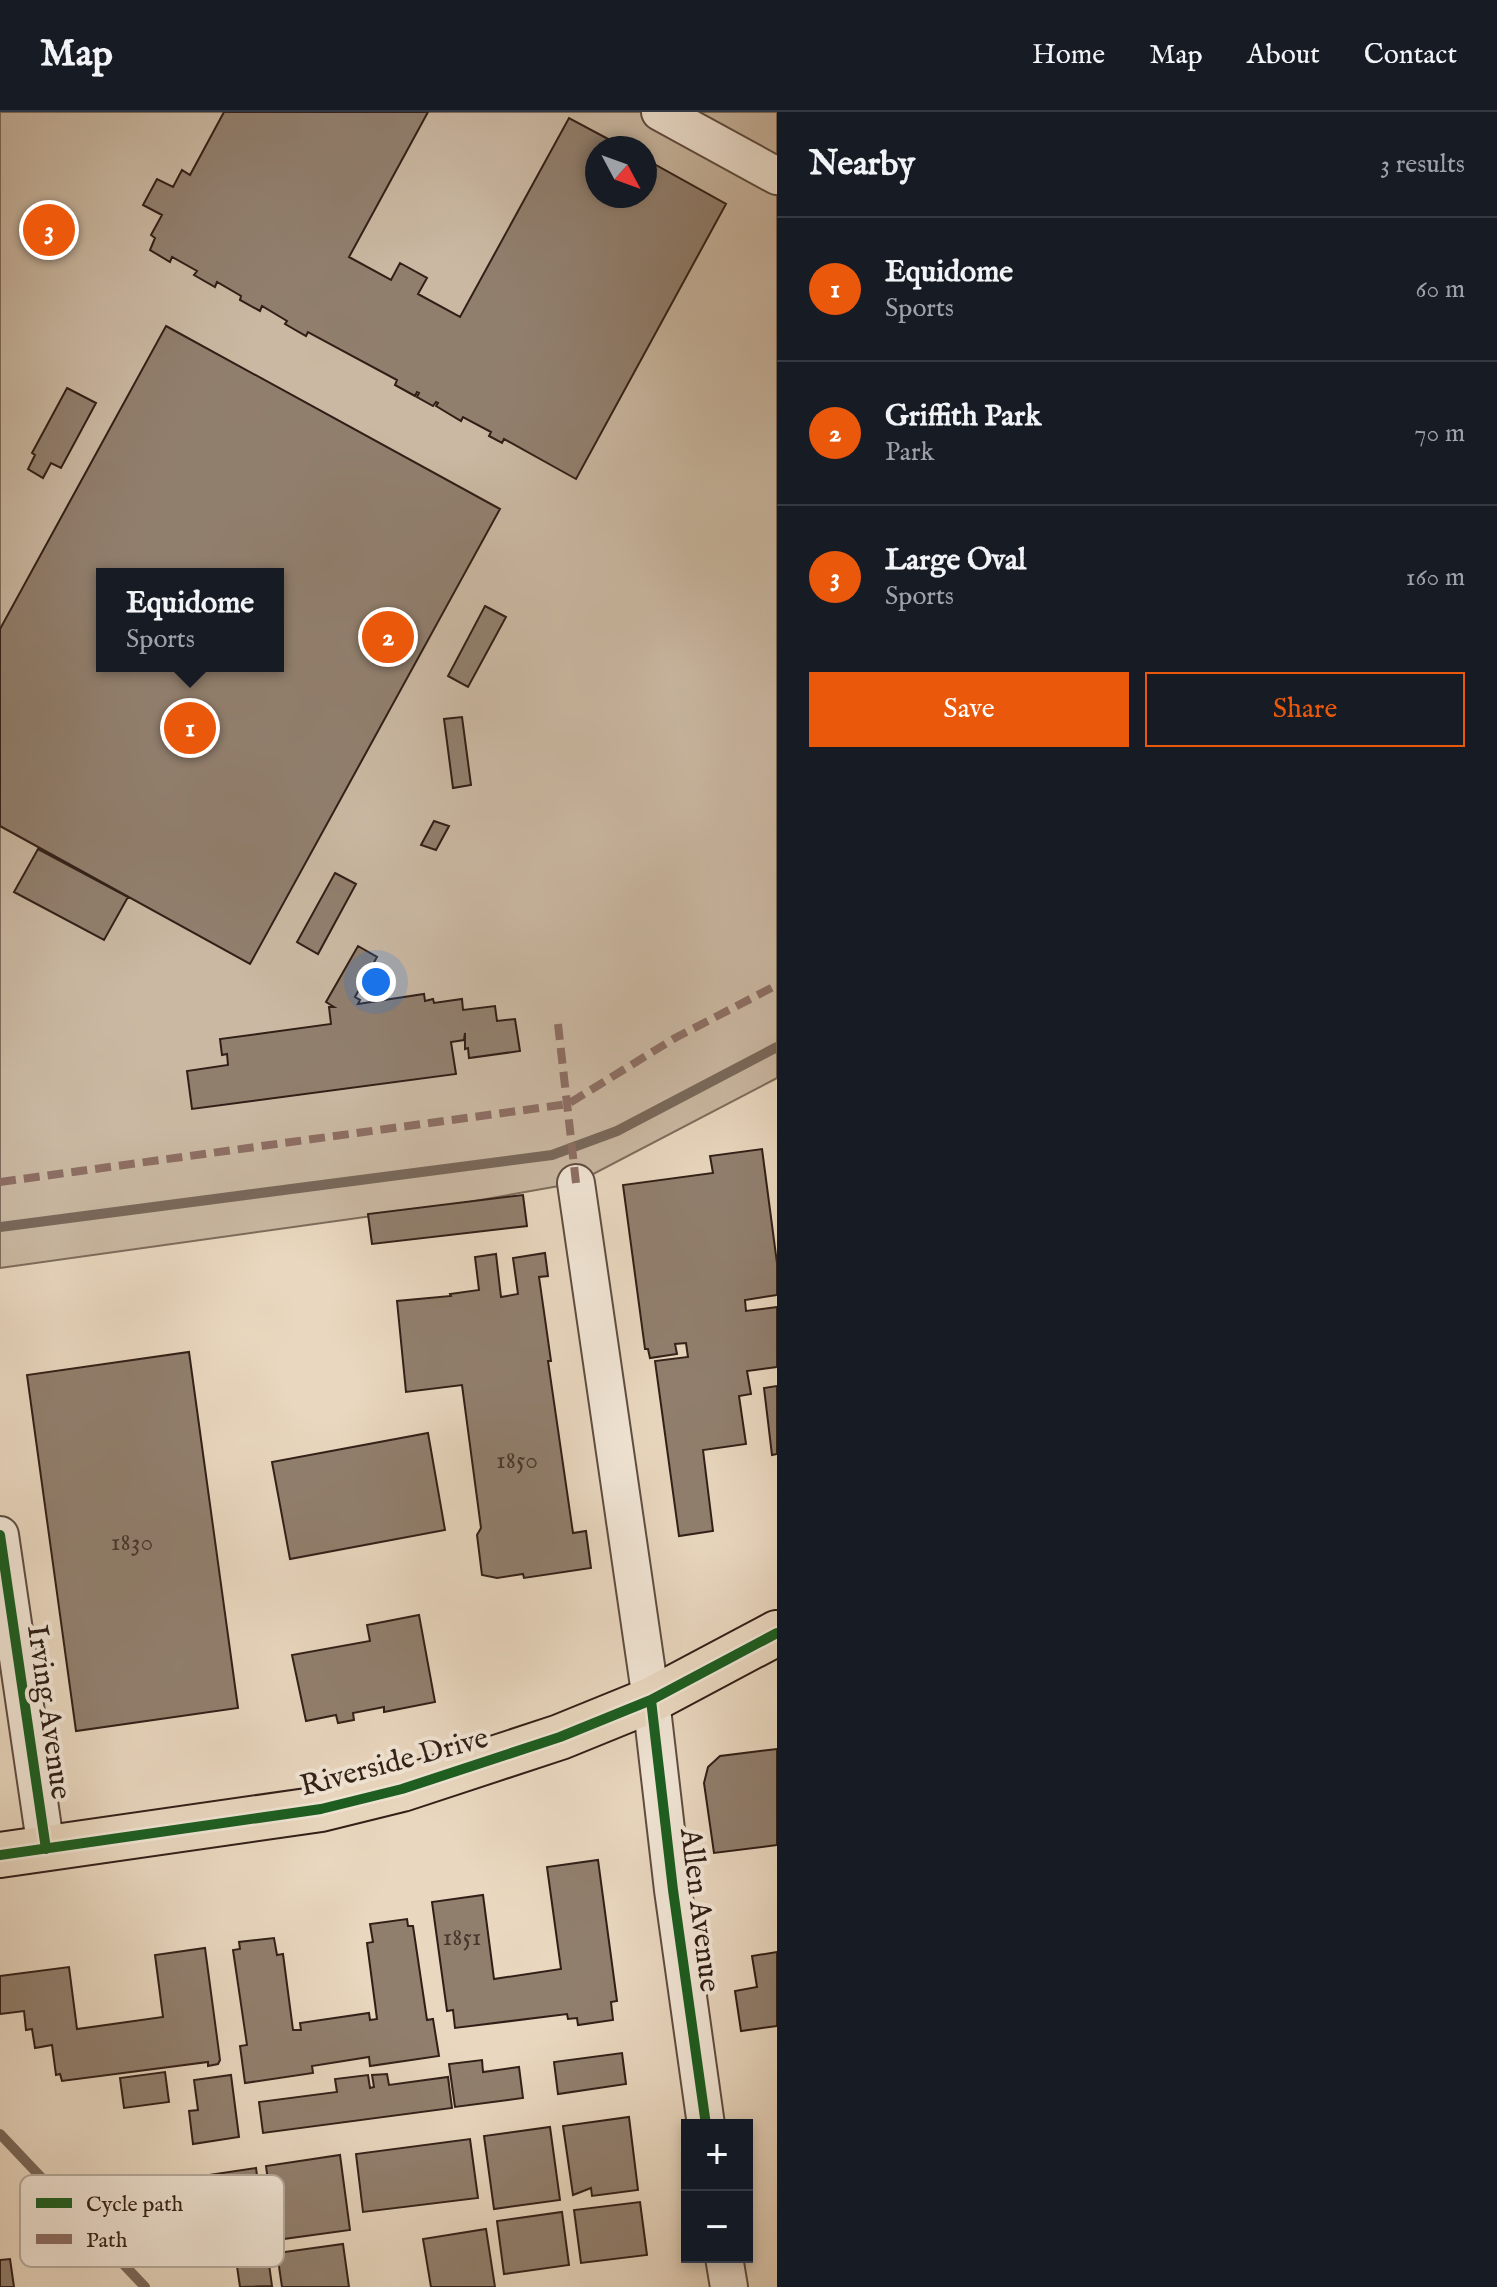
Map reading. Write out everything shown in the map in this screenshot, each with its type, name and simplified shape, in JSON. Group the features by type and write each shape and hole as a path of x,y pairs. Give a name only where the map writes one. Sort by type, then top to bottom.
{"main road":[{"name":"Riverside Drive","path":"0,1855 321,1809 402,1789 546,1742 651,1700 777,1633"}],"street":[{"path":"660,112 777,176"},
{"name":"Allen Avenue","path":"576,1183 651,1700 673,1890 705,2119"},
{"name":"Irving Avenue","path":"2,1558 46,1849"},
{"path":"725,2263 729,2287"}],"shaded area":[{"path":"0,112 777,112 777,1078 576,1183 458,1204 0,1268"}],"building":[{"path":"224,112 428,112 349,257 391,280 400,263 427,278 418,294 460,317 569,118 603,136 585,136 585,208 657,208 657,166 726,204 576,479 504,439 502,443 489,436 491,432 463,417 461,421 436,406 438,403 433,406 417,397 419,393 415,396 395,385 397,380 308,332 306,336 262,306 260,311 217,282 215,287 194,275 197,271 172,257 170,262 150,250 155,238 151,235 162,215 143,205 157,179 173,187 182,170 190,175"},
{"path":"166,326 500,509 250,964 0,826 0,629"},
{"path":"67,388 96,403 61,468 51,463 43,478 28,469 35,455 32,453"},
{"path":"485,606 506,617 468,687 448,676"},
{"path":"462,717 471,785 453,788 444,719"},
{"path":"434,821 449,826 436,850 421,845"},
{"path":"38,849 128,897 104,940 14,892"},
{"path":"335,873 356,884 318,954 297,942"},
{"path":"358,946 377,957 355,997 360,1000 358,1004 424,994 425,1001 433,999 434,1003 462,999 463,1010 495,1006 497,1021 515,1019 520,1051 469,1058 468,1048 465,1049 465,1033 464,1040 451,1042 456,1074 192,1109 187,1071 228,1065 227,1054 222,1055 220,1039 331,1024 329,1007 334,1007 326,1002"},
{"path":"762,1149 777,1263 777,1295 745,1300 746,1311 777,1307 777,1367 747,1371 751,1394 739,1396 746,1444 703,1450 713,1531 679,1536 655,1361 688,1357 686,1343 675,1344 677,1354 650,1358 648,1349 645,1349 623,1185 713,1173 710,1156"},
{"path":"523,1195 527,1226 372,1244 368,1214"},
{"path":"545,1253 548,1276 539,1277 573,1533 586,1531 591,1568 524,1578 523,1574 497,1578 482,1575 477,1535 481,1528 462,1385 406,1392 397,1301 479,1290 475,1257 496,1254 501,1297 518,1294 513,1258"},
{"path":"189,1352 238,1708 76,1731 27,1375"},
{"path":"777,1386 777,1454 772,1455 764,1388"},
{"path":"428,1433 445,1530 290,1559 272,1462"},
{"path":"419,1615 435,1702 384,1712 384,1707 353,1713 354,1720 338,1723 336,1715 306,1721 292,1655 370,1641 367,1625"},
{"path":"777,1749 777,1845 714,1853 704,1783 708,1767 720,1756"},
{"path":"598,1860 617,2001 611,2002 613,2020 578,2025 577,2018 568,2019 567,2014 455,2028 453,2010 447,2011 432,1902 483,1895 494,1979 561,1969 547,1867"},
{"path":"407,1919 408,1926 413,1926 427,2020 433,2019 439,2056 370,2066 369,2057 312,2066 313,2073 245,2083 240,2046 247,2045 233,1950 240,1949 239,1942 274,1938 277,1955 283,1954 293,2030 301,2030 300,2023 369,2013 370,2020 377,2019 367,1943 373,1942 370,1924"},
{"path":"205,1948 220,2060 218,2064 208,2066 208,2062 62,2081 60,2074 56,2075 52,2045 35,2048 32,2029 26,2030 24,2011 0,2014 0,1976 69,1967 77,2029 163,2017 155,1955"},
{"path":"777,1952 777,2026 741,2031 735,1991 757,1987 752,1956"},
{"path":"622,2053 626,2084 558,2094 554,2062"},
{"path":"482,2060 483,2072 519,2067 523,2098 455,2107 449,2064"},
{"path":"165,2072 169,2102 124,2108 120,2078"},
{"path":"387,2074 389,2085 448,2077 452,2108 263,2133 259,2102 337,2092 335,2079 368,2075 370,2088 374,2087 372,2075"},
{"path":"231,2075 239,2137 193,2144 189,2111 198,2110 194,2080"},
{"path":"629,2117 638,2190 592,2196 591,2188 573,2195 563,2126"},
{"path":"550,2127 560,2200 494,2209 484,2136"},
{"path":"470,2139 478,2198 363,2212 356,2154"},
{"path":"340,2155 350,2230 284,2239 284,2175 267,2175 266,2166"},
{"path":"256,2168 257,2175 209,2175"},
{"path":"640,2202 647,2255 581,2263 574,2210"},
{"path":"562,2212 569,2265 504,2274 497,2221"},
{"path":"486,2229 495,2287 431,2287 423,2239"},
{"path":"343,2244 349,2287 282,2287 279,2267 284,2267 284,2252"},
{"path":"10,2259 14,2287 0,2287 0,2260"},
{"path":"237,2267 269,2267 272,2286 240,2287"}],"waterway":[{"path":"0,1227 552,1155 617,1131 777,1047"},
{"path":"0,2134 39,2175"},
{"path":"126,2267 145,2287"}],"marked path":[{"path":"0,1182 568,1104 675,1038 777,985"},
{"path":"558,1024 576,1183"}],"cycle path":[{"path":"0,1535 46,1849"},
{"path":"0,1855 321,1809 402,1789 560,1737 651,1700 777,1633"},
{"path":"651,1700 673,1890 705,2119"}],"place":[{"name":"Large Oval","path":"49,230"},
{"name":"Griffith Park","path":"388,637"},
{"name":"Equidome","path":"190,728"}]}
